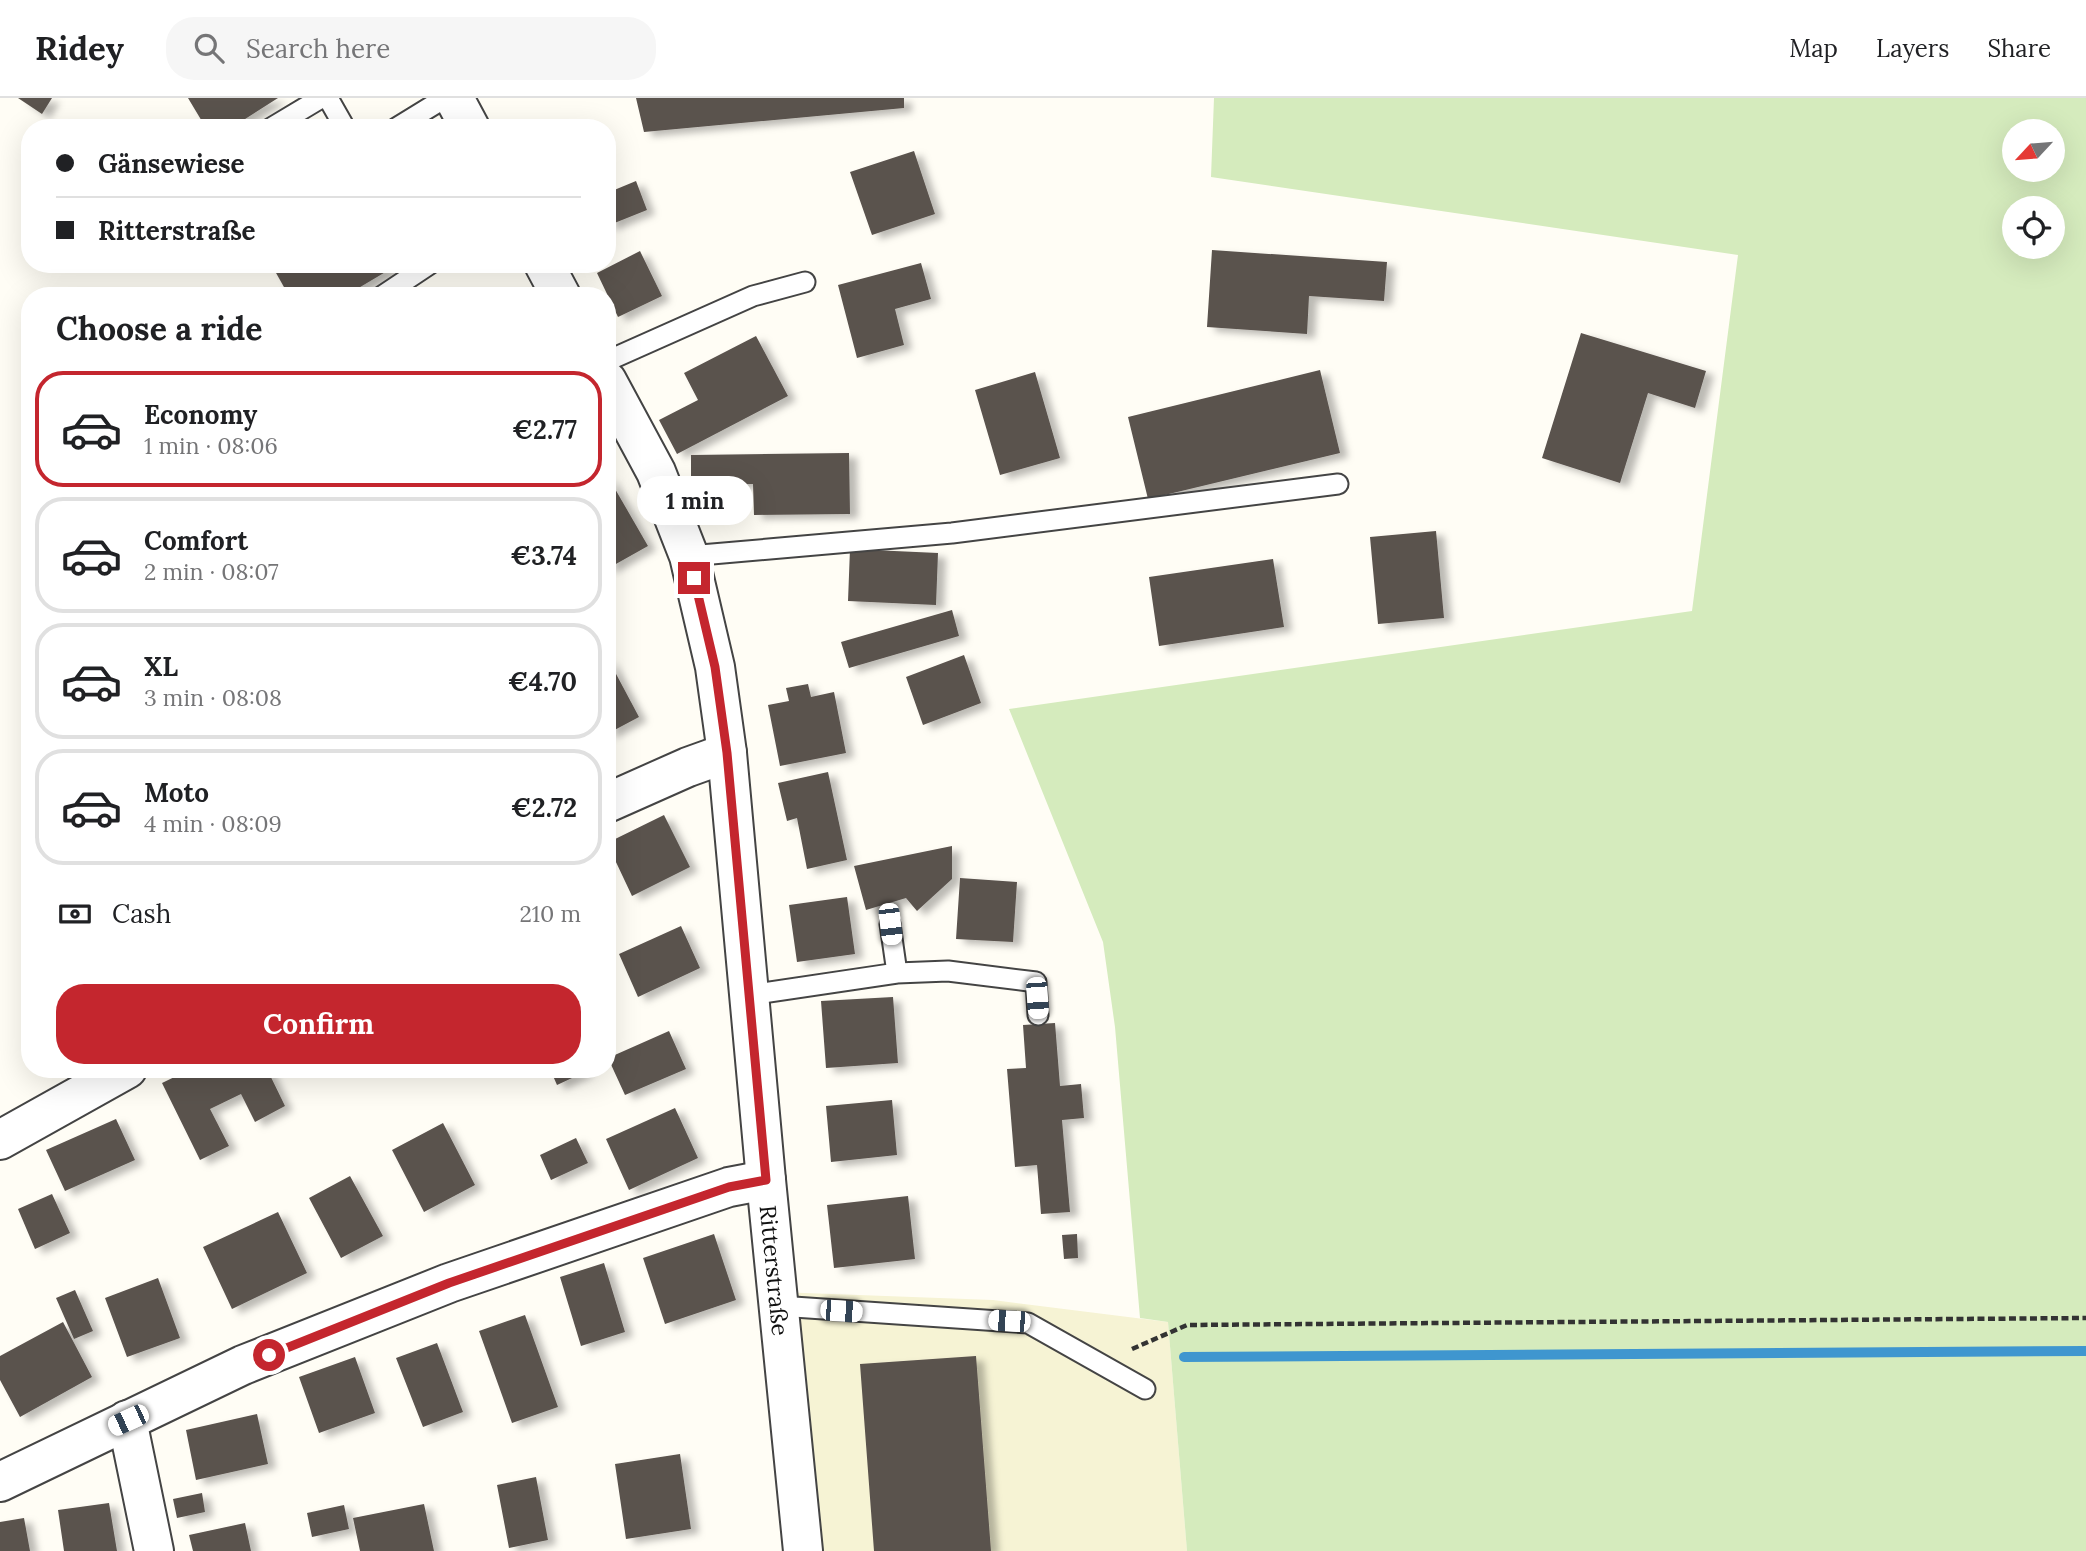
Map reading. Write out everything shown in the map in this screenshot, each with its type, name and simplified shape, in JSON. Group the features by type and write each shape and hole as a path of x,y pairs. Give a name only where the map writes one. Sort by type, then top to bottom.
{"street":[{"path":"454,98 465,119"},
{"name":"Ritterstraße","path":"616,398 656,472 689,556 715,667 727,753 803,1551"},
{"path":"616,799 727,753"},
{"path":"0,1140 111,1078"},
{"path":"0,1482 243,1365 449,1283 729,1187 766,1180"},
{"path":"128,1420 154,1551"}],"lane":[{"path":"286,119 321,98"},
{"path":"328,98 340,119"},
{"path":"411,119 445,98"},
{"path":"396,287 416,273"},
{"path":"616,358 753,296 805,282"},
{"path":"689,556 952,533 1338,484"},
{"path":"890,924 897,973"},
{"path":"749,995 897,973 948,971 1036,982 1038,1015"},
{"path":"779,1306 1028,1323 1145,1389"}],"path":[{"path":"1099,1363 1186,1325 2086,1318"}],"shaded area":[{"path":"778,1292 993,1300 1168,1322 1187,1551 803,1551"}],"green space":[{"path":"1214,98 2086,98 2086,1551 1187,1551 1168,1322 1140,1318 1115,1027 1103,942 1009,709 1692,611 1738,255 1211,177"}],"building":[{"path":"18,98 52,98 42,114"},
{"path":"188,98 278,98 245,119 201,119"},
{"path":"636,98 904,98 904,108 644,132"},
{"path":"914,151 935,214 872,235 850,172"},
{"path":"636,181 647,210 616,222 616,189"},
{"path":"1212,250 1387,262 1384,301 1309,296 1307,334 1207,327"},
{"path":"640,251 662,296 618,317 616,287 604,287 597,273 616,273 616,263"},
{"path":"921,263 931,299 895,309 904,345 857,358 838,285"},
{"path":"276,273 384,273 360,287 284,287"},
{"path":"1581,333 1706,371 1695,408 1648,393 1620,483 1542,458"},
{"path":"756,336 788,396 677,454 659,420 698,400 684,373"},
{"path":"1320,370 1340,453 1148,499 1128,417"},
{"path":"1035,372 1060,458 1000,475 975,390"},
{"path":"849,453 850,514 754,515 753,484 691,484 691,455"},
{"path":"616,491 648,546 616,564"},
{"path":"1436,531 1444,618 1378,624 1370,537"},
{"path":"850,549 938,553 936,605 848,601"},
{"path":"1273,559 1284,627 1159,646 1149,577"},
{"path":"952,610 959,636 849,668 841,642"},
{"path":"964,655 981,703 923,725 906,677"},
{"path":"616,674 639,717 616,729"},
{"path":"808,684 811,697 834,692 846,753 780,766 768,705 789,701 786,688"},
{"path":"828,772 847,860 807,869 797,818 787,821 778,783"},
{"path":"664,815 690,867 632,896 616,862 616,839"},
{"path":"952,846 952,879 917,911 906,898 866,910 854,866"},
{"path":"960,878 1017,882 1013,942 956,939"},
{"path":"847,897 855,954 797,962 789,905"},
{"path":"681,926 700,968 638,997 619,954"},
{"path":"893,997 898,1063 826,1068 821,1001"},
{"path":"1055,1023 1060,1086 1081,1084 1084,1118 1062,1120 1070,1212 1041,1214 1037,1165 1015,1167 1007,1069 1026,1068 1023,1025"},
{"path":"669,1031 686,1069 625,1095 616,1075 616,1054"},
{"path":"172,1078 271,1078 285,1106 255,1122 241,1094 210,1109 229,1146 200,1160 162,1083"},
{"path":"554,1078 572,1078 557,1085"},
{"path":"892,1100 897,1155 831,1162 826,1106"},
{"path":"675,1108 698,1158 629,1190 606,1139"},
{"path":"116,1119 135,1160 65,1191 46,1150"},
{"path":"443,1123 475,1185 424,1212 392,1150"},
{"path":"576,1138 588,1163 551,1180 540,1155"},
{"path":"350,1176 383,1236 341,1258 309,1198"},
{"path":"52,1194 70,1233 35,1249 18,1209"},
{"path":"908,1196 915,1259 834,1268 827,1205"},
{"path":"278,1212 307,1273 232,1309 203,1247"},
{"path":"714,1234 736,1300 665,1324 643,1258"},
{"path":"1077,1234 1078,1258 1064,1259 1062,1235"},
{"path":"604,1263 625,1332 581,1346 560,1277"},
{"path":"158,1278 180,1338 127,1357 105,1298"},
{"path":"75,1290 93,1331 74,1339 56,1298"},
{"path":"525,1315 558,1407 512,1423 479,1331"},
{"path":"63,1322 92,1377 20,1417 0,1380 0,1356"},
{"path":"437,1343 463,1412 423,1427 396,1358"},
{"path":"976,1356 991,1551 874,1551 860,1364"},
{"path":"355,1357 375,1413 319,1433 299,1377"},
{"path":"257,1414 268,1464 196,1480 186,1430"},
{"path":"680,1454 691,1529 626,1539 615,1464"},
{"path":"536,1477 548,1540 509,1548 497,1485"},
{"path":"202,1493 205,1512 177,1518 173,1499"},
{"path":"109,1503 117,1551 64,1551 58,1510"},
{"path":"424,1504 434,1551 360,1551 353,1518"},
{"path":"344,1505 349,1529 312,1537 307,1513"},
{"path":"24,1518 30,1551 0,1551 0,1522"},
{"path":"245,1523 251,1551 193,1551 189,1535"}],"waterway":[{"path":"1184,1357 2086,1351"}],"route":[{"path":"269,1355 449,1283 729,1187 766,1180 727,753 715,667 694,578"}]}
